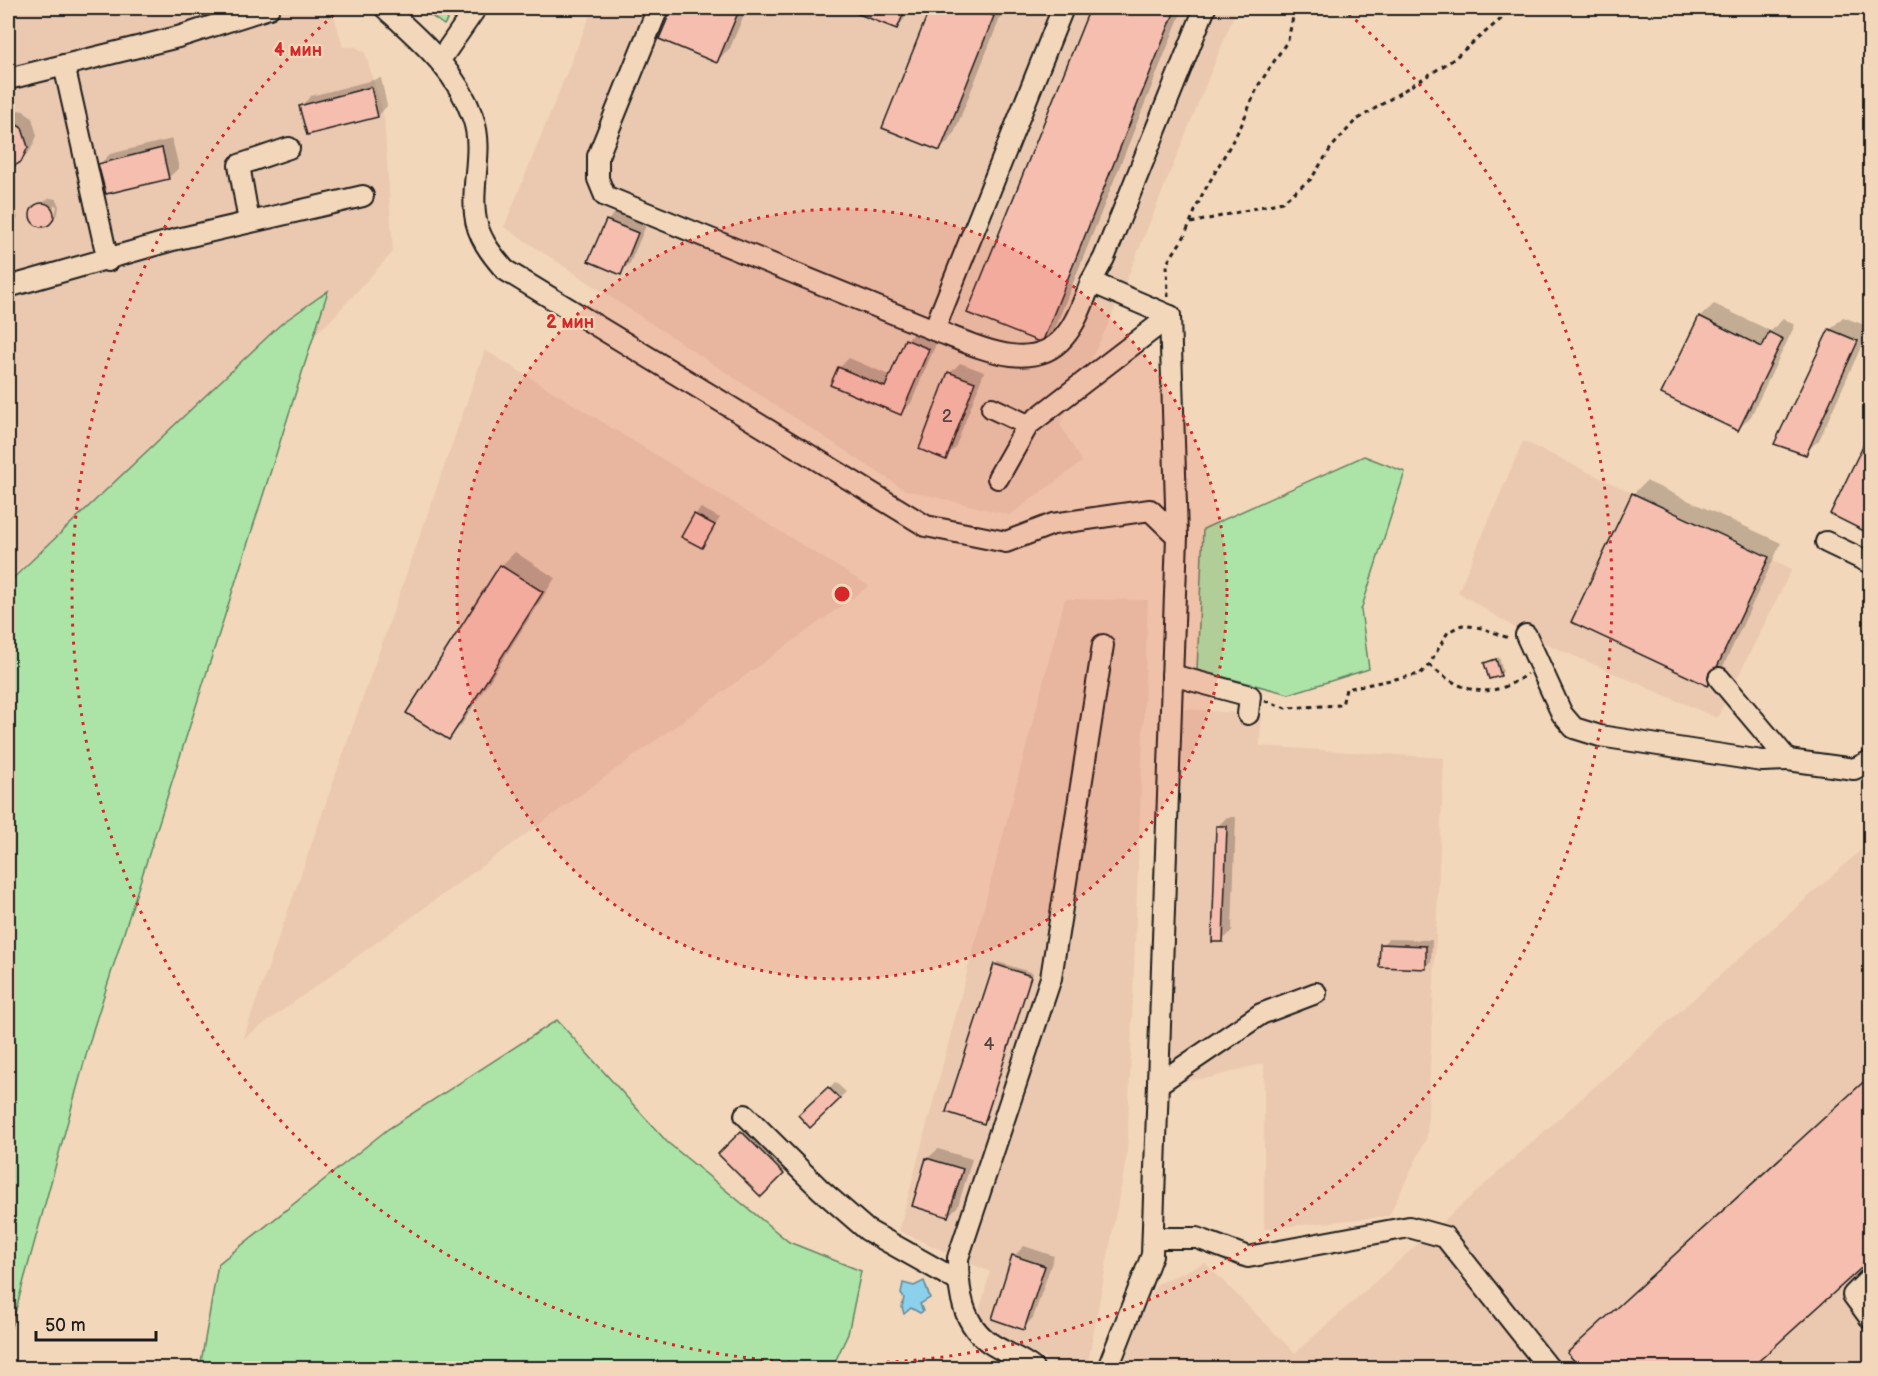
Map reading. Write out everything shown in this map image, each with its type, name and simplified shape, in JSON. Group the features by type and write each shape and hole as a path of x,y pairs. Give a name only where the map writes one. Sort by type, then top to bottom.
{"street":[{"path":"8,80 178,37 269,8"},
{"path":"385,8 440,60 463,95 474,119 478,145 474,214 487,249 505,270 926,526 1006,542 1053,524 1150,510 1177,536"},
{"path":"440,60 476,8"},
{"path":"658,8 598,156 598,179 605,196 934,330 1010,356 1047,351 1065,336 1104,258 1205,8"},
{"path":"934,330 1063,8"},
{"path":"64,65 108,261"},
{"path":"249,222 239,165 289,148"},
{"path":"8,287 249,222 363,196"},
{"path":"1091,282 1170,316"},
{"path":"1108,1368 1152,1255 1177,536 1170,316"},
{"path":"998,478 1028,425 1170,316"},
{"path":"992,408 1028,425"},
{"path":"1826,542 1870,563"},
{"path":"1033,1368 990,1343 970,1325 958,1281 958,1258 1051,978 1103,645"},
{"path":"1533,648 1562,714 1574,728 1600,736 1762,761 1788,760 1854,769 1870,762"},
{"path":"1172,675 1249,705"},
{"path":"1719,678 1788,760"},
{"path":"1158,1084 1261,1014 1316,993"},
{"path":"745,1115 821,1190 867,1230 958,1281"},
{"path":"1152,1238 1197,1238 1248,1257 1409,1227 1445,1237 1549,1368"},
{"path":"1870,1278 1853,1295 1870,1318"}],"path":[{"path":"1170,316 1167,263 1191,223 1201,197 1242,126 1258,86 1288,40 1294,8"},
{"path":"1191,223 1282,202 1311,179 1331,148 1355,121 1451,61 1502,19 1507,8"},
{"path":"1249,705 1286,708 1342,705 1346,689 1420,674 1429,665 1448,632 1462,625 1482,628 1533,648 1517,681 1480,692 1452,684 1429,665"}],"shaded area":[{"path":"8,8 332,8 343,47 356,47 365,53 384,116 393,252 328,323 92,522 60,536 8,579"},
{"path":"593,8 1237,8 1111,318 1060,424 1082,462 1010,515 905,490 504,227"},
{"path":"485,350 869,586 243,1039"},
{"path":"1523,441 1792,569 1717,718 1526,635 1458,592"},
{"path":"1065,599 1148,600 1127,1155 1087,1368 1063,1368 985,1329 977,1320 990,1272 899,1231"},
{"path":"1175,708 1261,715 1260,746 1444,758 1427,1137 1389,1216 1264,1229 1264,1063 1210,1078 1167,1082"},
{"path":"1870,842 1870,1368 1114,1368 1157,1284 1205,1263 1295,1353"}],"green space":[{"path":"420,8 455,8 444,25"},
{"path":"328,291 93,1030 8,1338 8,583 281,324"},
{"path":"1364,456 1405,472 1361,610 1369,669 1289,694 1197,670 1203,529"},
{"path":"557,1020 667,1142 789,1242 861,1271 848,1334 832,1368 200,1368 218,1264 388,1129"}],"water":[{"path":"924,1281 930,1298 920,1304 923,1311 920,1313 911,1308 904,1314 902,1307 904,1298 901,1294 903,1283 914,1286"}],"building":[{"path":"672,8 740,8 717,63 659,39"},
{"path":"843,8 906,8 897,29"},
{"path":"930,8 974,8 994,16 940,151 882,128"},
{"path":"1090,8 1176,8 1042,343 967,313"},
{"path":"371,87 378,117 307,135 299,106"},
{"path":"8,119 22,128 28,147 21,162 8,170"},
{"path":"162,148 169,179 106,194 98,164"},
{"path":"42,203 47,204 53,210 53,220 47,226 42,227 37,226 31,220 30,215 31,210 37,204"},
{"path":"8,214 13,225 8,233"},
{"path":"606,220 638,233 621,275 588,261"},
{"path":"1699,316 1762,347 1769,332 1783,339 1738,431 1661,394"},
{"path":"1829,329 1858,341 1806,455 1774,444"},
{"path":"905,339 929,349 901,415 830,385 838,367 885,387"},
{"path":"948,372 975,382 946,460 919,449"},
{"path":"1870,431 1870,534 1830,514"},
{"path":"1632,493 1769,557 1708,686 1571,622"},
{"path":"694,514 715,525 702,548 681,537"},
{"path":"500,565 543,592 449,740 406,713"},
{"path":"1496,659 1501,676 1489,679 1484,663"},
{"path":"1216,826 1227,826 1223,942 1212,942"},
{"path":"1380,944 1426,946 1426,969 1379,967"},
{"path":"994,964 1031,976 984,1124 946,1112"},
{"path":"1870,1076 1870,1260 1751,1368 1581,1368 1567,1353"},
{"path":"828,1087 840,1099 810,1128 798,1115"},
{"path":"741,1131 784,1174 761,1197 718,1154"},
{"path":"926,1158 963,1169 948,1217 912,1206"},
{"path":"1012,1255 1045,1266 1024,1330 992,1319"}]}
